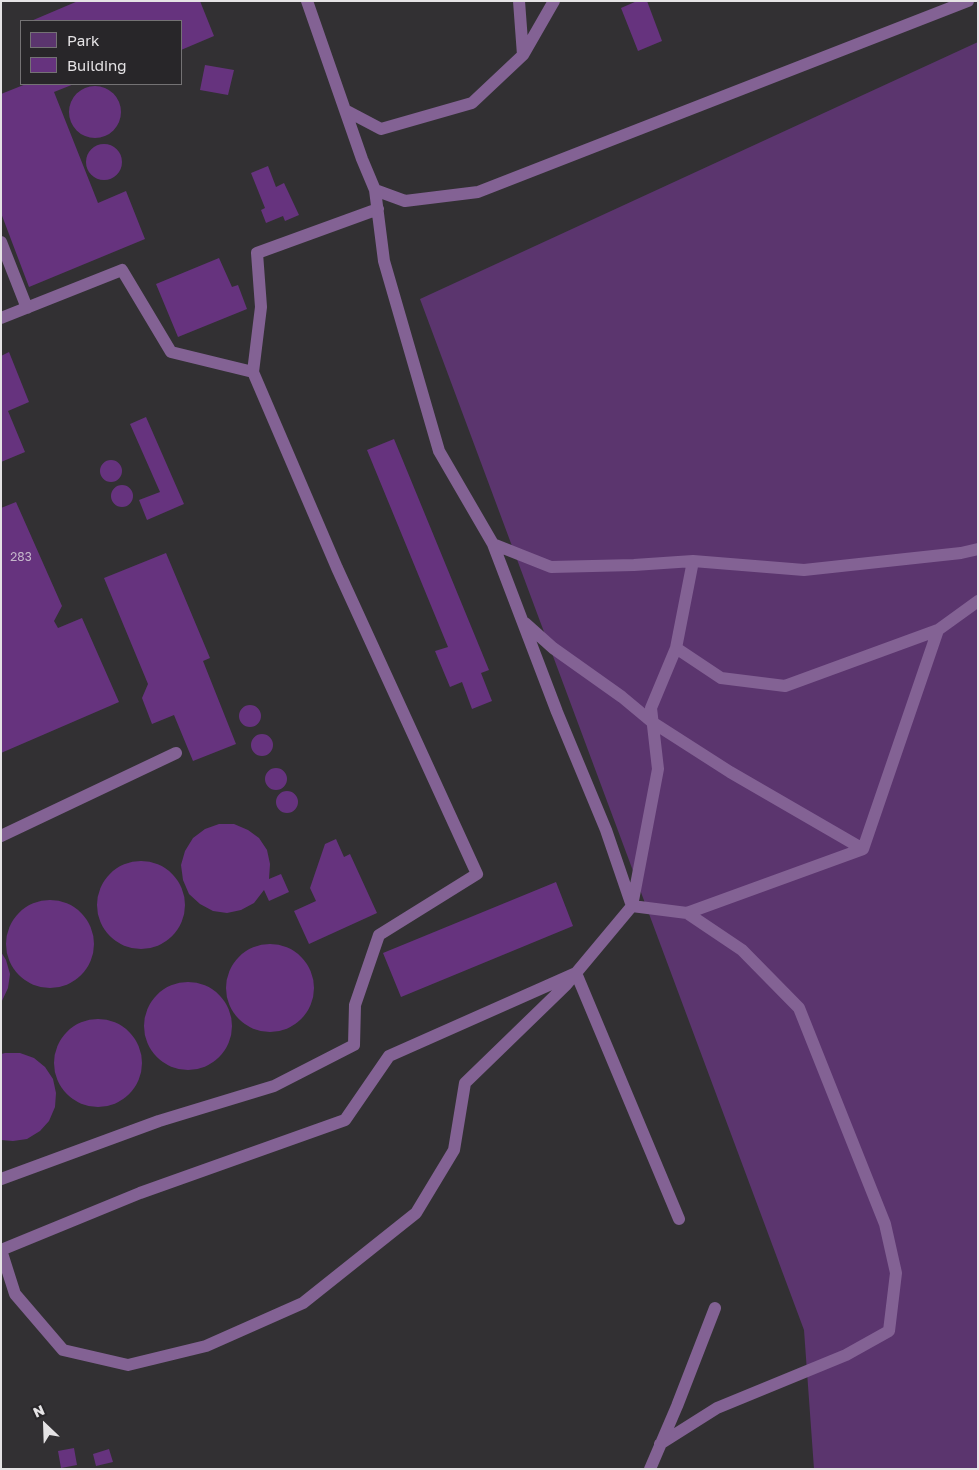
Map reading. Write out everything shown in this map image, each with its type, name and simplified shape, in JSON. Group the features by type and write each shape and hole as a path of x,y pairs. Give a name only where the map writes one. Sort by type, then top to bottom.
{"lane":[{"path":"307,1 362,159 375,190 384,261 439,451 493,544 557,712 606,830 632,906"},
{"path":"519,1 523,55"},
{"path":"345,110 381,129 472,103 523,55 554,1"},
{"path":"375,190 405,201 478,192 968,1"},
{"path":"1,1179 159,1120 274,1086 354,1045 355,1005 379,935 477,874 342,578 253,372 261,307 257,253 378,209"},
{"path":"1,242 28,308"},
{"path":"1,318 122,270 170,352 253,372"},
{"path":"493,544 551,567 693,561 804,570 961,553 978,549"},
{"path":"576,973 389,1056 345,1120 140,1194 1,1250 15,1294 63,1350 128,1365 206,1346 303,1303 416,1214 454,1150 465,1083 566,985 632,906 658,769 651,708 676,648 693,561"},
{"path":"676,648 721,678 786,686 938,630 978,602"},
{"path":"523,622 553,648 652,722 730,772 863,849"},
{"path":"863,849 938,630"},
{"path":"1,836 176,752"},
{"path":"687,913 863,849"},
{"path":"632,906 687,913 742,950 798,1008 885,1224 896,1273 889,1331 846,1355 716,1408 660,1444"},
{"path":"576,973 679,1219"},
{"path":"650,1469 716,1308"}],"green space":[{"path":"978,42 978,1469 814,1469 804,1330 420,299"}],"building":[{"path":"78,1 200,1 214,36 182,50 182,20 33,20"},
{"path":"637,1 647,1 662,41 638,51 621,8"},
{"path":"205,65 234,70 228,95 200,90"},
{"path":"24,85 72,85 54,92 98,203 126,191 145,239 29,287 1,213 1,94"},
{"path":"95,86 109,90 117,98 121,112 117,126 109,134 95,138 81,134 73,126 69,112 73,98 81,90"},
{"path":"104,144 111,145 117,149 121,155 121,169 117,175 111,179 104,180 97,179 91,175 87,169 86,162 87,155 91,149 97,145"},
{"path":"268,166 276,187 284,183 299,215 285,221 283,216 266,223 261,210 265,208 251,173"},
{"path":"219,258 232,287 238,285 247,309 178,337 156,284"},
{"path":"9,352 29,402 8,411 25,452 1,462 1,356"},
{"path":"146,417 184,504 147,520 139,500 160,492 130,424"},
{"path":"394,439 489,670 481,673 492,701 472,709 462,682 450,687 435,651 448,647 367,450"},
{"path":"111,460 119,463 122,471 119,479 111,482 103,479 100,471 103,463"},
{"path":"122,485 130,488 133,496 130,504 122,507 114,504 111,496 114,488"},
{"path":"16,502 62,606 54,621 58,628 82,618 119,702 1,753 1,508"},
{"path":"166,553 210,658 203,661 236,744 193,761 174,715 152,724 142,698 148,684 104,578"},
{"path":"250,705 258,708 261,716 258,724 250,727 242,724 239,716 242,708"},
{"path":"262,734 270,737 273,745 270,753 262,756 254,753 251,745 254,737"},
{"path":"276,768 284,771 287,779 284,787 276,790 268,787 265,779 268,771"},
{"path":"287,791 295,794 298,802 295,810 287,813 279,810 276,802 279,794"},
{"path":"219,824 234,824 248,830 259,838 267,850 270,864 269,879 281,874 289,892 269,901 264,890 254,903 241,910 227,913 213,911 200,904 189,894 183,880 181,865 185,851 193,838 205,829"},
{"path":"336,839 344,857 350,854 377,913 309,944 294,911 316,901 310,888 325,844"},
{"path":"141,861 158,864 172,874 182,888 185,905 182,922 172,936 158,946 141,949 124,946 110,936 100,922 97,905 100,888 110,874 124,864"},
{"path":"556,882 573,926 401,997 383,953"},
{"path":"50,900 67,903 81,913 91,927 94,944 91,961 81,975 67,985 50,988 33,985 19,975 9,961 6,944 9,927 19,913 33,903"},
{"path":"270,944 287,947 301,957 311,971 314,988 311,1005 301,1019 287,1029 270,1032 253,1029 239,1019 229,1005 226,988 229,971 239,957 253,947"},
{"path":"1,952 6,960 10,974 8,988 1,1003"},
{"path":"188,982 205,985 219,995 229,1009 232,1026 229,1043 219,1057 205,1067 188,1070 171,1067 157,1057 147,1043 144,1026 147,1009 157,995 171,985"},
{"path":"98,1019 115,1022 123,1026 135,1038 139,1046 142,1063 139,1080 135,1088 123,1100 115,1104 98,1107 81,1104 73,1100 61,1088 57,1080 54,1063 57,1046 61,1038 73,1026 81,1022"},
{"path":"20,1053 34,1058 45,1067 53,1079 56,1093 55,1107 49,1121 40,1131 27,1139 1,1140 1,1054"},
{"path":"74,1448 77,1465 61,1468 58,1451"},
{"path":"109,1449 113,1462 96,1466 93,1454"}]}
